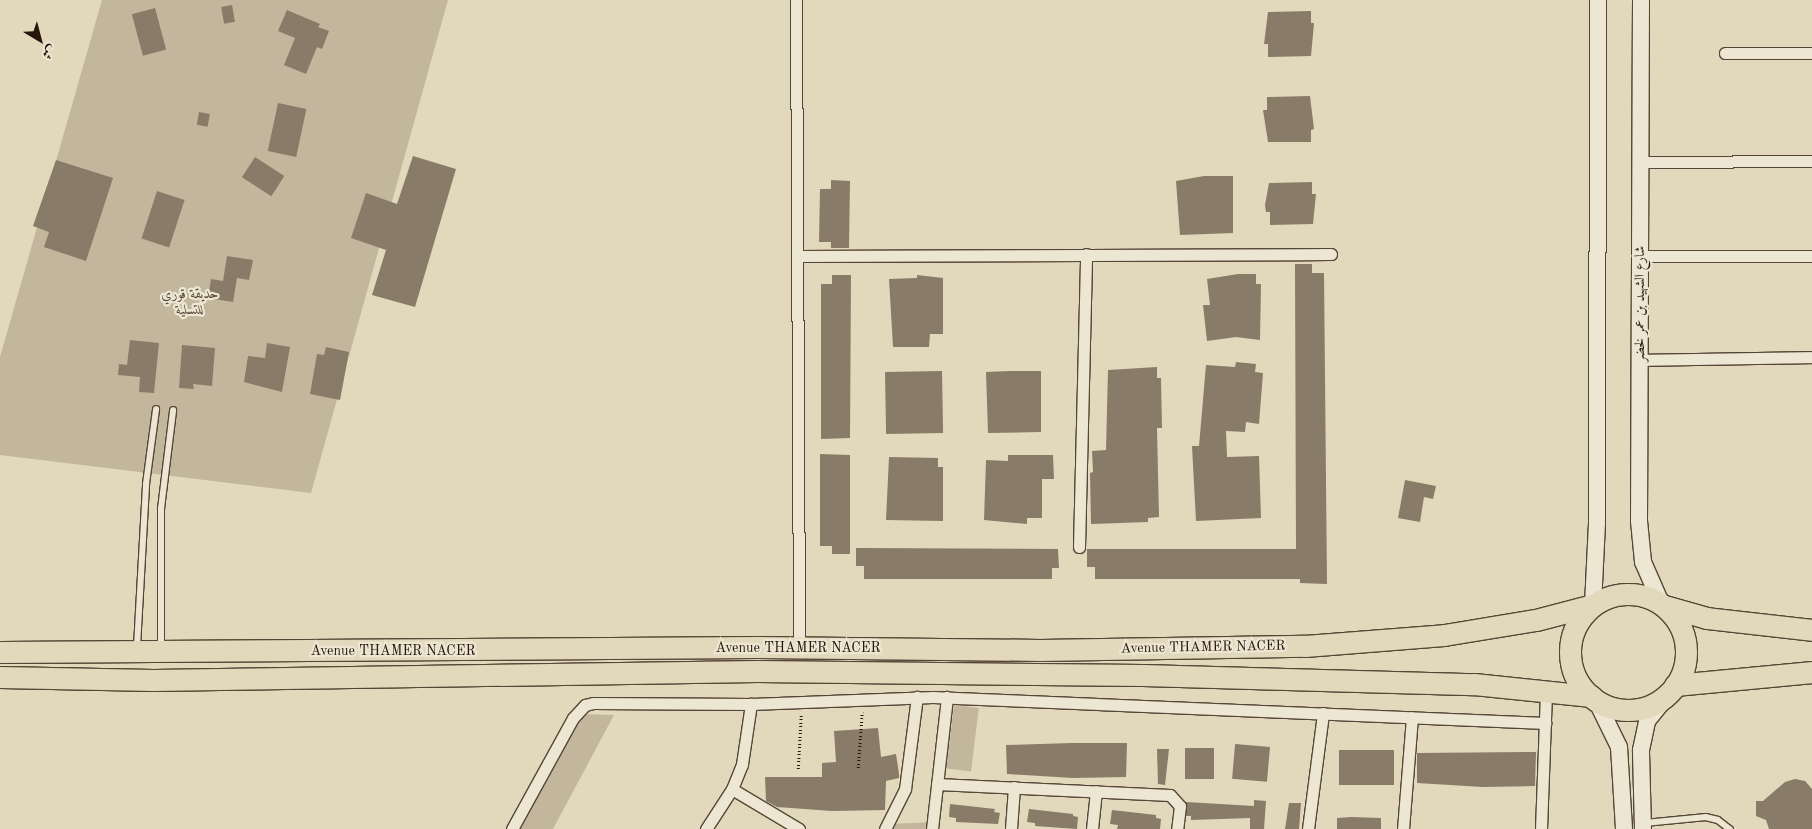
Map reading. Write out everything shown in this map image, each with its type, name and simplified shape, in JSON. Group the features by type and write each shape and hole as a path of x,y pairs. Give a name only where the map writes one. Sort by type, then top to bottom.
{"highway":[{"path":"1663,605 1684,635 1686,652 1683,669 1674,687 1655,702 1636,709 1622,709 1593,698 1579,683 1572,667 1570,650 1573,633 1593,605 1610,596 1629,593 1646,596 1663,605 1707,618 1812,630"},
{"name":"Avenue THAMER NACER","path":"0,652 799,648 1040,650 1351,644 1490,628 1593,605"},
{"name":"Avenue THAMER NACER","path":"0,677 173,680 757,671 1143,675 1474,684 1593,698"},
{"path":"1674,687 1812,672"}],"main road":[{"path":"1593,605 1597,523 1598,0"},
{"name":"شارع الشهيد بن عمر لخضر","path":"1641,0 1639,521 1643,562 1663,605"},
{"path":"1643,826 1640,750 1647,721 1674,687"},
{"path":"1593,698 1619,747 1624,829"}],"street":[{"path":"796,0 799,648"},
{"path":"1724,53 1812,53"},
{"path":"1640,162 1812,161"},
{"path":"1079,547 1086,254"},
{"path":"797,256 1331,254"},
{"path":"1640,256 1812,256"},
{"path":"1639,360 1812,358"},
{"path":"1541,829 1546,691"},
{"path":"885,829 905,789 917,697"},
{"path":"512,829 573,718 585,705 751,704 947,697 1545,723"},
{"path":"932,829 947,697"},
{"path":"706,829 732,789 742,764 751,704"},
{"path":"1308,829 1323,712"},
{"path":"1404,829 1412,717"},
{"path":"937,784 1170,795 1180,806 1177,829"},
{"path":"1011,829 1014,787"},
{"path":"732,789 798,829"},
{"path":"1092,829 1096,791"}],"lane":[{"path":"137,652 146,484 156,410"},
{"path":"162,652 161,509 173,411"},
{"path":"1643,826 1706,817 1718,820 1730,829"}],"path":[{"path":"858,768 862,699"},
{"path":"798,769 801,702"}],"green space":[{"name":"حديقة قوري للتسلية","path":"102,0 448,0 311,493 0,455 0,357"},
{"path":"954,705 979,708 971,772 946,769"},
{"path":"582,714 614,715 553,829 518,829"},
{"path":"933,822 932,829 887,829 889,824"}],"building":[{"path":"232,5 235,22 224,24 221,7"},
{"path":"155,8 166,50 143,56 132,14"},
{"path":"287,10 320,24 318,27 329,31 322,49 317,47 306,74 284,65 295,38 278,31"},
{"path":"1311,11 1311,23 1314,23 1311,56 1268,57 1268,44 1264,44 1268,12"},
{"path":"1310,96 1314,129 1311,130 1311,142 1268,142 1263,110 1267,110 1267,97"},
{"path":"278,103 306,109 296,157 268,151"},
{"path":"199,112 210,114 208,127 197,125"},
{"path":"413,156 456,169 415,307 372,295 386,250 351,238 366,193 397,204"},
{"path":"255,157 284,176 271,196 242,177"},
{"path":"56,160 113,178 86,261 44,247 49,232 33,226"},
{"path":"1204,176 1233,176 1233,233 1180,235 1176,181"},
{"path":"831,180 850,181 849,248 831,248 831,242 819,242 820,189 831,189"},
{"path":"1312,182 1312,194 1316,194 1313,224 1270,225 1270,212 1266,212 1265,205 1269,183"},
{"path":"157,191 185,200 169,248 142,239"},
{"path":"227,256 253,260 249,280 237,278 233,302 208,298 211,279 223,281"},
{"path":"1295,264 1312,264 1312,273 1324,273 1327,584 1300,583 1300,579 1095,579 1095,567 1087,567 1087,549 1296,549"},
{"path":"1238,274 1256,274 1256,284 1261,284 1260,340 1236,337 1207,341 1203,305 1210,305 1207,279"},
{"path":"832,275 851,275 850,438 821,439 821,284 832,284"},
{"path":"917,275 943,278 943,334 930,334 929,347 893,347 889,279 917,278"},
{"path":"130,340 159,343 154,393 139,392 140,377 118,375 119,364 127,365"},
{"path":"267,343 290,347 282,392 244,382 248,356 265,358"},
{"path":"182,345 215,348 212,386 193,384 194,389 179,388"},
{"path":"326,347 349,352 340,400 310,394 317,354 324,355"},
{"path":"1236,362 1256,364 1255,372 1263,373 1259,424 1246,422 1245,432 1226,431 1227,457 1259,456 1261,518 1196,521 1192,446 1199,446 1206,365 1235,367"},
{"path":"1157,367 1157,378 1161,378 1162,428 1157,428 1159,517 1148,518 1148,522 1091,524 1090,473 1093,472 1092,451 1106,450 1108,370"},
{"path":"942,371 943,433 886,434 885,372"},
{"path":"1041,371 1041,432 988,433 986,372"},
{"path":"820,454 850,455 850,554 832,554 832,546 820,546"},
{"path":"1008,455 1053,455 1054,479 1042,479 1042,518 1027,518 1027,524 984,520 986,460 1008,461"},
{"path":"889,457 938,458 938,467 943,467 943,521 886,520"},
{"path":"1405,480 1436,486 1433,499 1424,497 1420,522 1398,518"},
{"path":"856,548 1058,549 1059,568 1052,568 1052,579 864,579 864,566 856,566"},
{"path":"878,728 881,757 896,754 899,774 899,778 886,781 885,810 832,811 777,807 766,801 765,777 822,777 822,763 836,762 834,731"},
{"path":"1127,743 1126,777 1073,778 1007,774 1006,745"},
{"path":"1235,744 1270,747 1267,782 1232,779"},
{"path":"1185,748 1214,748 1214,779 1185,779"},
{"path":"1157,749 1169,749 1165,785 1158,784"},
{"path":"1339,750 1394,750 1394,785 1339,785"},
{"path":"1536,752 1535,786 1483,787 1417,783 1417,753"},
{"path":"1795,779 1805,781 1812,789 1812,829 1769,829 1766,820 1756,816 1756,801 1763,801 1785,782"},
{"path":"1254,800 1266,801 1264,829 1250,829 1250,818 1191,820 1191,816 1186,816 1186,802 1254,806"},
{"path":"1289,803 1301,803 1299,829 1285,829"},
{"path":"950,804 995,809 994,812 1000,813 998,824 956,822 956,818 949,817"},
{"path":"1029,809 1073,814 1073,816 1078,817 1077,829 1035,826 1035,823 1027,822"},
{"path":"1112,810 1156,815 1156,818 1161,819 1160,829 1117,829 1118,825 1110,824"},
{"path":"1337,818 1381,818 1381,829 1337,829"}]}
